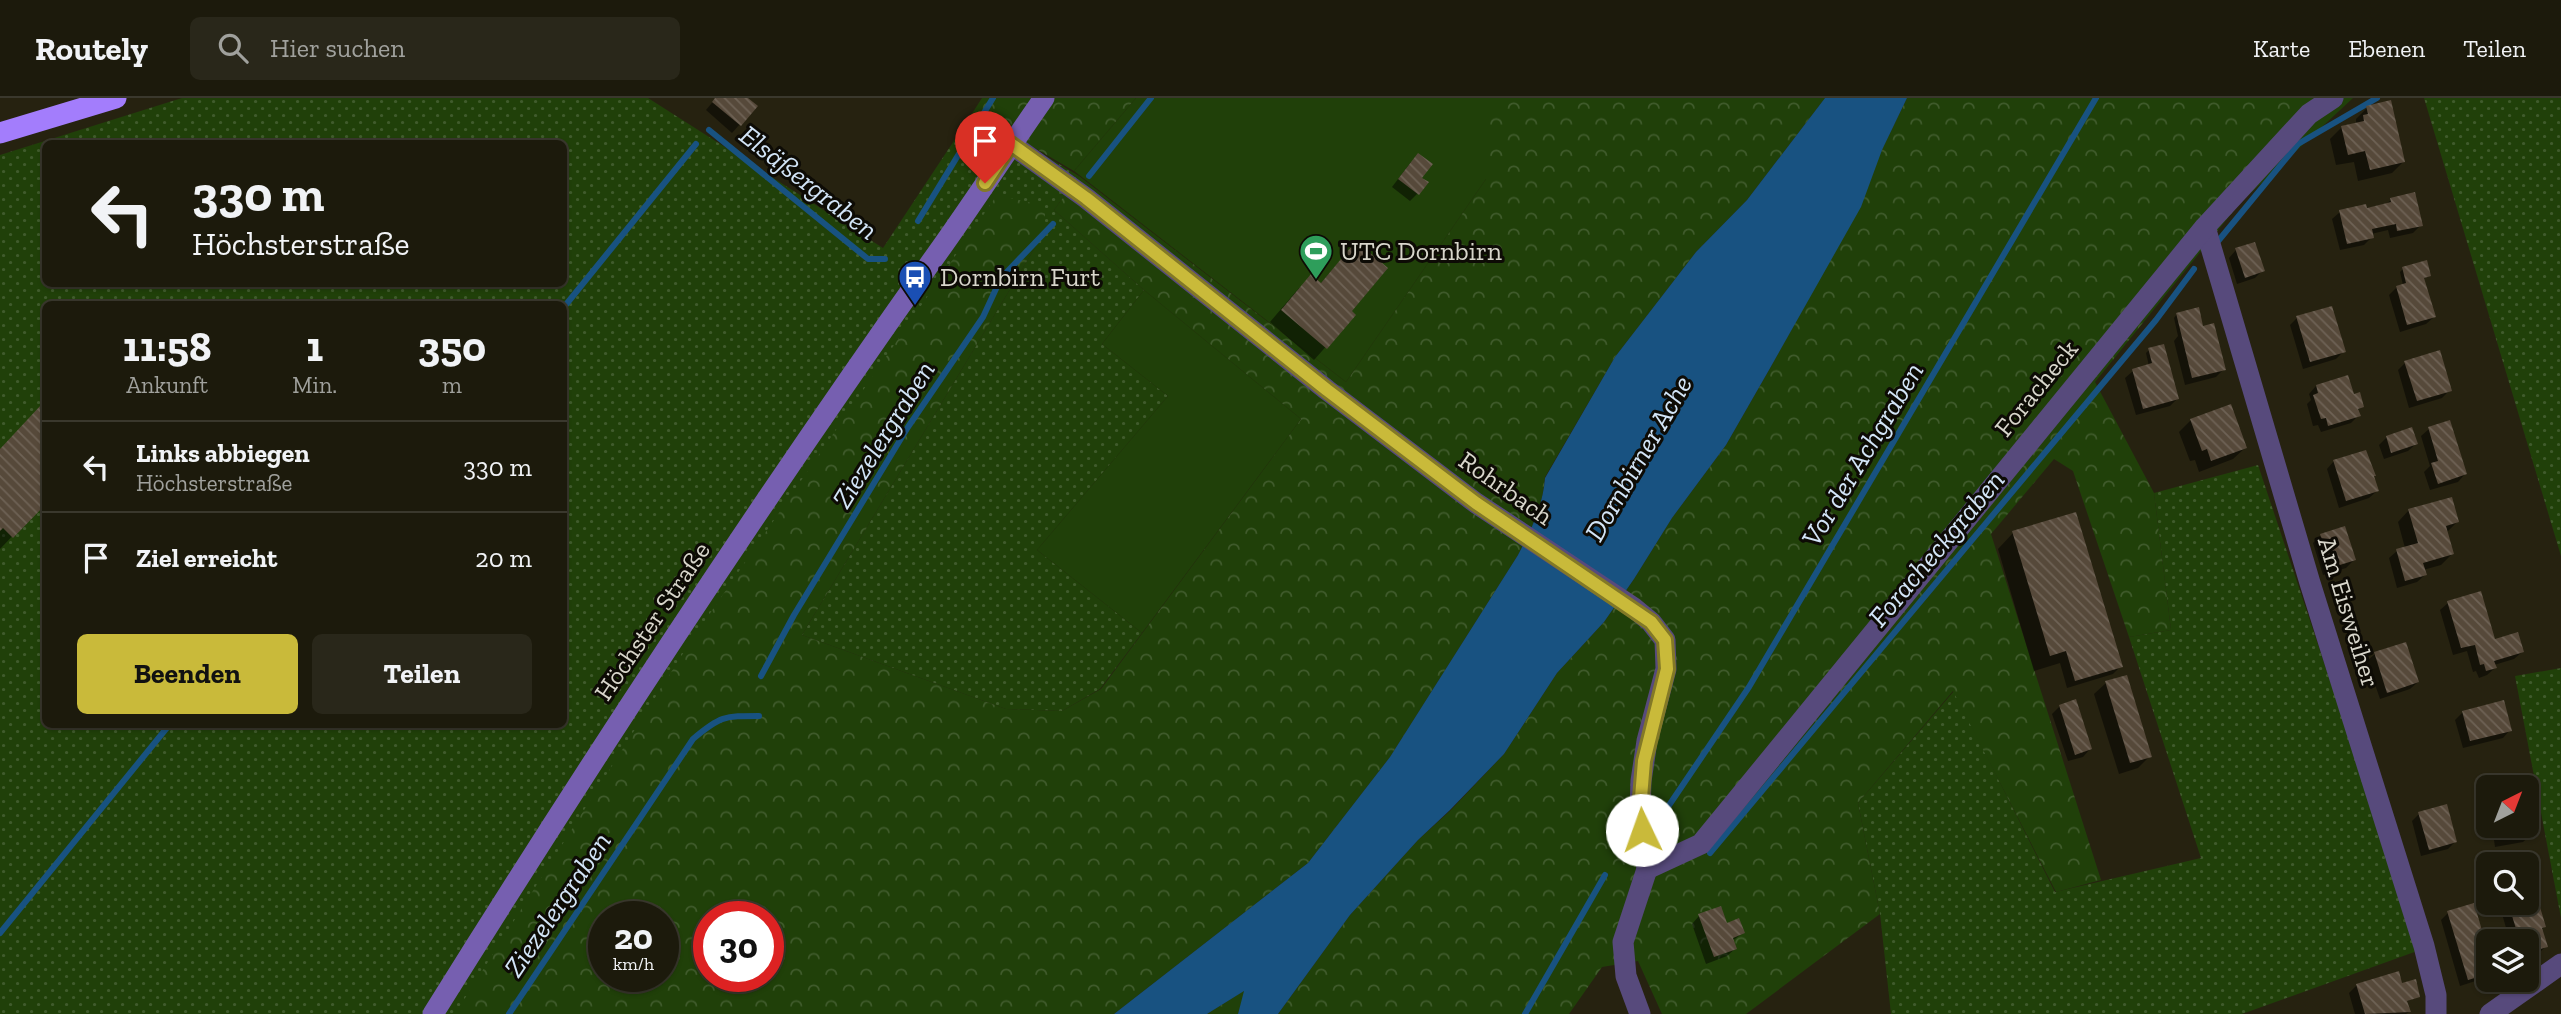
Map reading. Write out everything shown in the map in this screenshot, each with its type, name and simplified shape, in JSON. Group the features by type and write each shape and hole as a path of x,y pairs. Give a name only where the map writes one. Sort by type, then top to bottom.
{"highway":[{"path":"0,133 116,98"}],"main road":[{"name":"Höchster Straße","path":"433,1014 624,712 1044,98"}],"street":[{"name":"Foracheck","path":"1647,869 1701,844 2205,227 2309,114 2333,98"},
{"name":"Rohrbach","path":"1011,144 1086,198 1337,398 1514,530 1651,622 1665,640 1667,669 1647,741 1641,780 1640,810 1647,869 1623,942 1626,976 1640,1014"},
{"name":"Am Eisweiher","path":"2205,227 2310,583 2424,946 2436,995 2436,1014"},
{"path":"2490,1014 2561,964"}],"green space":[{"path":"182,98 648,98 883,248 973,112 1079,176 1054,210 1144,290 1102,344 1168,396 1037,550 1142,633 1100,689 1062,711 1006,709 802,635 1045,231 476,1014 0,1014 0,155 42,142 42,287 567,287 567,140 48,140"},
{"path":"982,98 1136,98 1074,171 973,112"},
{"name":"UTC Dornbirn","path":"1136,98 1486,98 1486,179 1346,382 1074,171"},
{"path":"1486,98 1825,98 1747,200 1696,252 1615,357 1545,477 1539,508 1518,555 1390,757 1308,863 1114,1014 455,1014 689,644 997,195 1045,206 1045,231 802,635 1006,709 1062,711 1101,689 1301,419 1144,290 1054,210 1079,176 1346,382 1486,179"},
{"path":"1907,98 2353,98 2240,203 2095,382 2154,493 2171,630 2129,637 2073,471 2054,459 1991,534 2101,880 2056,892 1953,691 1858,803 1880,914 1746,1014 1662,1014 1638,961 1602,967 1569,1014 1278,1014 1350,915 1418,840 1451,810 1504,754 1557,673 1604,622 1634,579 1672,518 1726,445 1769,370 1814,289"},
{"path":"2424,98 2561,98 2561,556"},
{"path":"1144,290 1301,419 1142,633 1037,550 1168,396 1102,344"},
{"path":"2258,465 2420,950 2242,1014 1891,1014 1880,914 1858,803 1954,691 2055,892 2201,858 2129,637 2171,630 2154,493"},
{"path":"2561,668 2561,918 2539,802 2539,775 2534,775 2515,676"},
{"path":"1245,990 1238,1014 1207,1014"}],"water":[{"name":"Dornbirner Ache","path":"1825,98 1907,98 1882,150 1861,207 1726,445 1672,518 1604,622 1557,673 1504,754 1418,840 1350,915 1278,1014 1238,1014 1244,991 1207,1014 1114,1014 1308,863 1390,757 1518,555 1539,508 1545,478 1615,357 1696,252 1747,200"}],"building":[{"path":"715,98 748,98 758,106 741,126 712,102"},
{"path":"2391,100 2405,162 2370,170 2365,151 2348,155 2341,126 2364,121 2363,115 2368,114 2366,106"},
{"path":"1418,153 1433,164 1422,178 1429,182 1419,195 1398,179"},
{"path":"2415,192 2423,226 2397,231 2396,224 2372,229 2374,238 2347,244 2339,210 2366,204 2367,208 2391,202 2390,198"},
{"path":"1356,241 1388,268 1352,311 1356,315 1327,349 1281,310 1311,274 1321,283"},
{"path":"2255,242 2265,271 2245,278 2235,248"},
{"path":"2427,260 2431,276 2424,278 2436,317 2407,325 2396,286 2406,283 2402,267"},
{"path":"2332,306 2346,352 2310,362 2296,316"},
{"path":"2199,307 2203,326 2214,323 2226,370 2192,378 2176,313"},
{"path":"2164,344 2179,399 2143,409 2132,369 2152,363 2148,348"},
{"path":"2440,350 2452,391 2417,401 2404,361"},
{"path":"2348,375 2354,394 2360,392 2364,407 2358,409 2361,416 2328,426 2326,418 2321,419 2313,395 2318,393 2316,385"},
{"path":"2231,404 2247,448 2211,461 2207,449 2202,451 2190,419"},
{"path":"42,406 42,508 13,538 3,528 0,531 0,449"},
{"path":"2450,420 2467,474 2438,484 2431,463 2438,461 2428,427"},
{"path":"2412,427 2418,444 2391,453 2386,436"},
{"path":"2366,450 2379,491 2346,501 2333,460"},
{"path":"2452,497 2459,522 2446,526 2454,554 2423,563 2427,575 2405,581 2396,549 2418,543 2408,509"},
{"path":"2076,512 2123,667 2075,681 2066,651 2050,656 2012,531"},
{"path":"2345,526 2356,560 2330,568 2320,534"},
{"path":"2481,591 2495,639 2518,632 2524,652 2494,661 2497,668 2486,671 2484,664 2480,665 2475,645 2461,648 2447,601"},
{"path":"2406,642 2419,682 2387,693 2374,652"},
{"path":"2127,675 2152,757 2130,763 2105,681"},
{"path":"2076,699 2092,749 2075,755 2059,705"},
{"path":"2504,700 2512,731 2470,741 2462,711"},
{"path":"2447,804 2457,842 2429,850 2418,812"},
{"path":"2474,903 2482,929 2476,929 2476,978 2468,980 2447,911"},
{"path":"2539,904 2546,927 2542,928 2548,947 2539,949 2539,929 2516,929 2512,915 2539,915"},
{"path":"1721,906 1727,923 1739,918 1745,933 1733,938 1737,949 1714,957 1698,914"},
{"path":"2399,971 2402,983 2416,979 2420,997 2407,1001 2411,1012 2365,1014 2356,984"}],"waterway":[{"name":"Elsäßergraben","path":"918,221 993,98"},
{"name":"Ziezelergraben","path":"1089,176 1151,98"},
{"name":"Vor der Achgraben","path":"1655,826 1749,687 2096,98"},
{"name":"Foracheckgraben","path":"2219,240 2298,144 2377,98"},
{"name":"Elsäßergraben","path":"709,130 868,259 885,259"},
{"name":"Elsäßergraben","path":"567,303 696,144"},
{"name":"Ziezelergraben","path":"761,676 794,615 908,427 983,317 1001,278 1053,224"},
{"name":"Foracheckgraben","path":"1710,853 2156,320 2194,269"},
{"name":"Ziezelergraben","path":"509,1014 693,739 723,719 759,716"},
{"name":"Elsäßergraben","path":"0,933 167,728"},
{"name":"Vor der Achgraben","path":"1525,1014 1605,875"}],"place":[{"name":"UTC Dornbirn","path":"1316,281"},
{"name":"Dornbirn Furt","path":"915,307"}],"route":[{"path":"985,183 1011,144 1086,198 1327,390 1476,503 1651,622 1665,640 1667,669 1647,741 1641,780 1642,830"}]}
